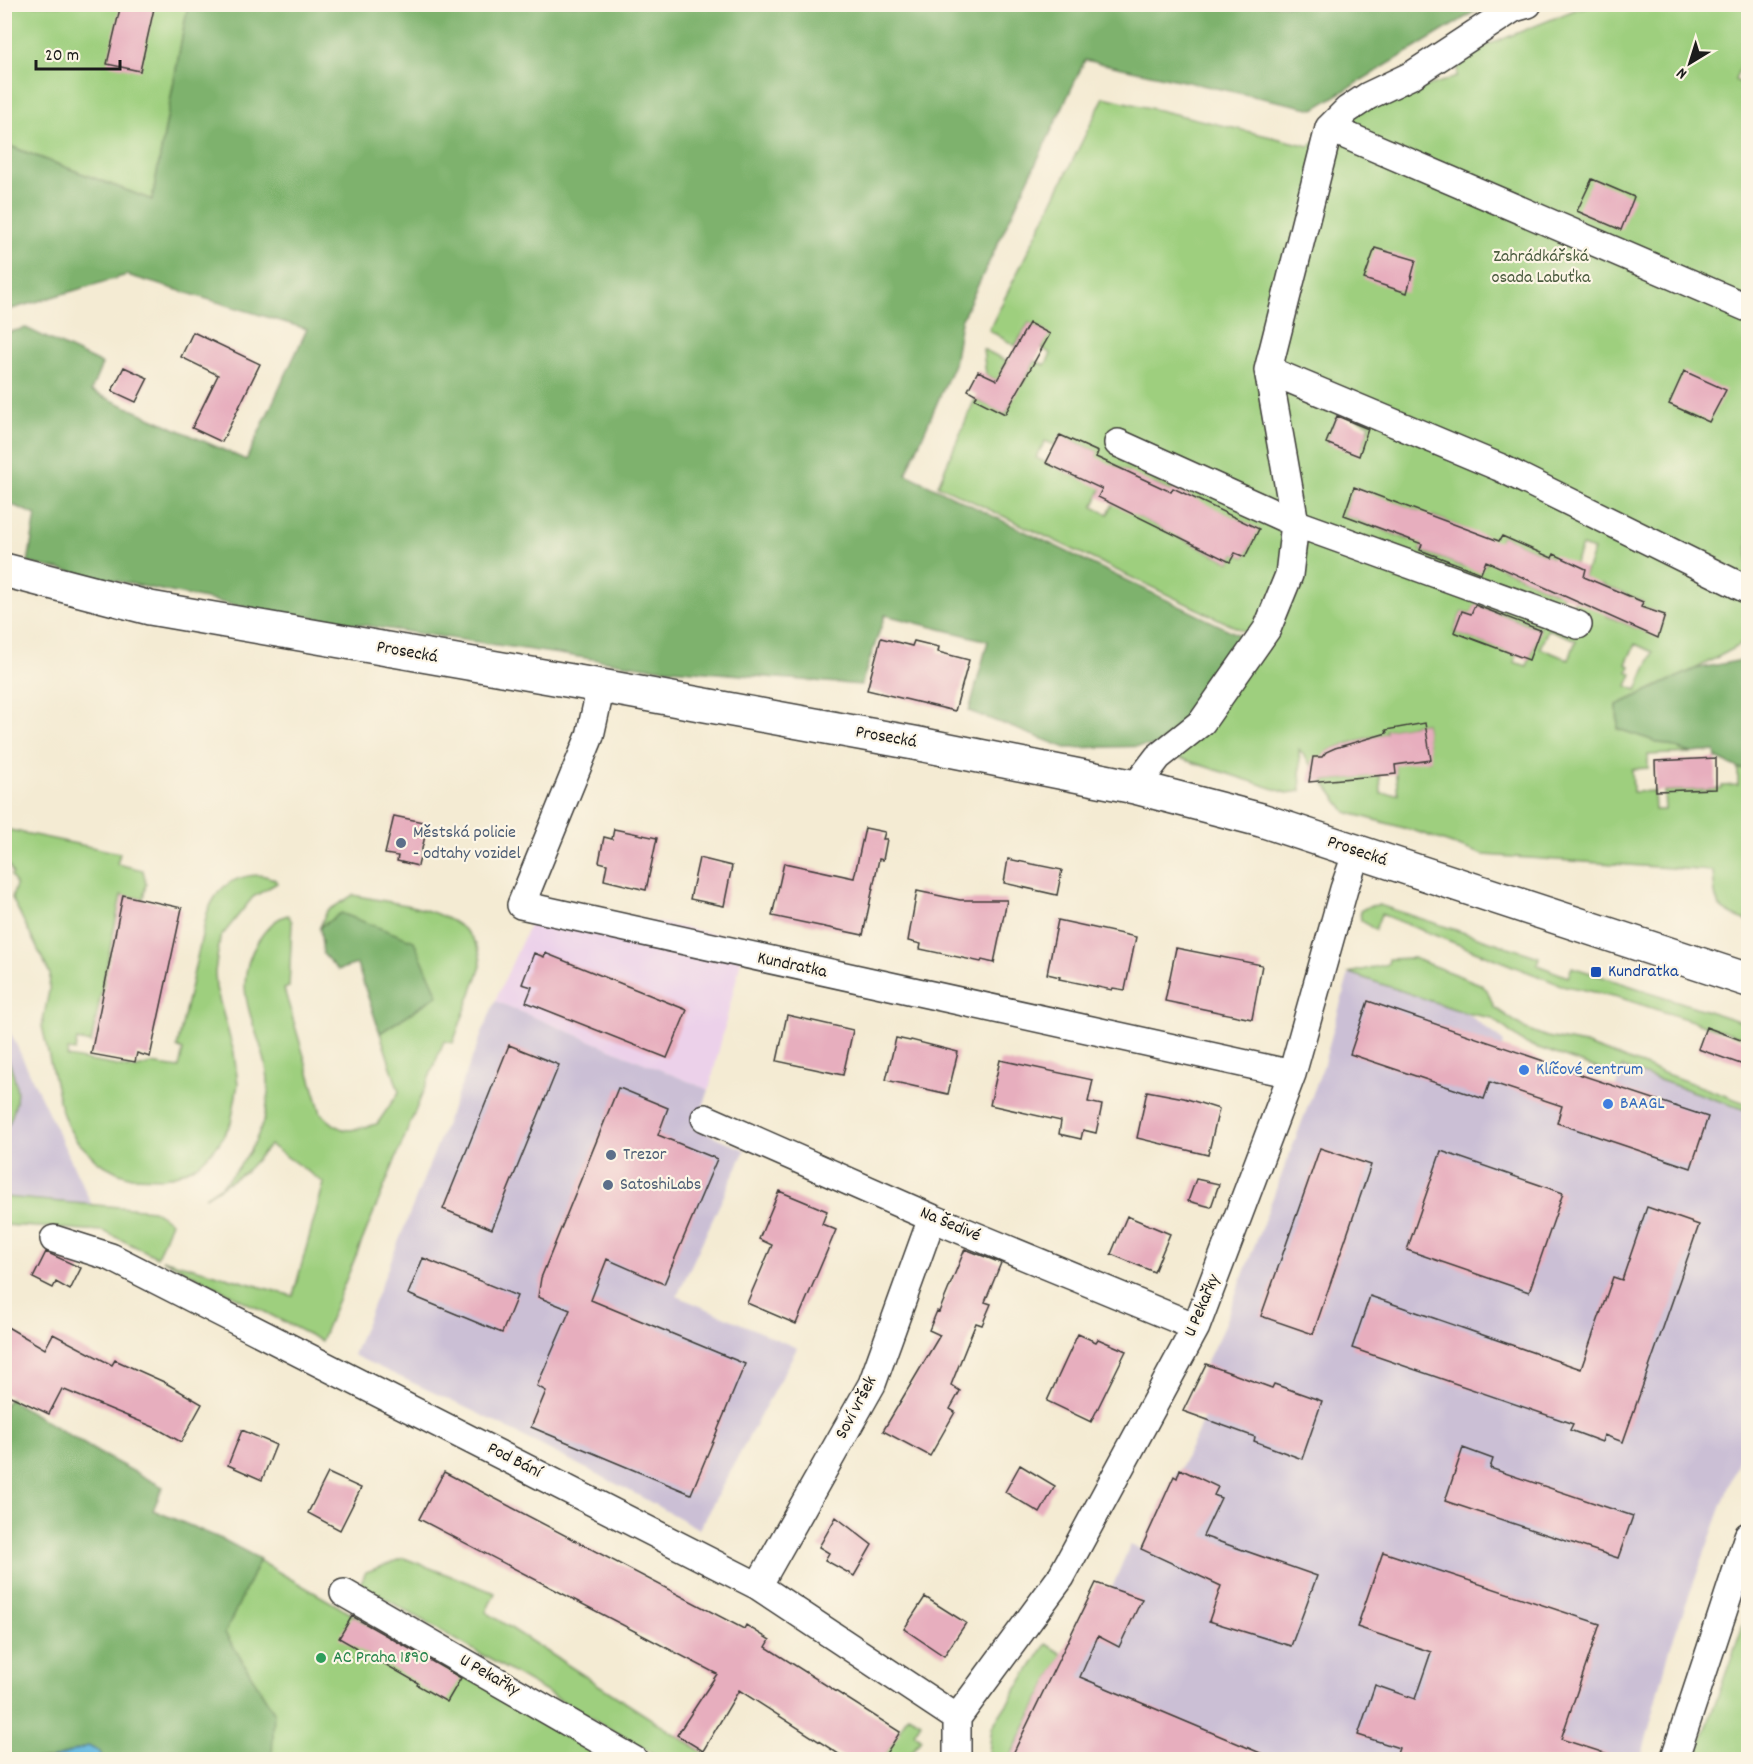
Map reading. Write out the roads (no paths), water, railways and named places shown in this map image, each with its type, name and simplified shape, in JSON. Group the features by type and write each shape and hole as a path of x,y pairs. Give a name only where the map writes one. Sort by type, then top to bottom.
{"main road":[{"name":"Prosecká","path":"4,570 150,609 601,686 914,743 1135,787 1261,820 1749,980"}],"street":[{"path":"1135,787 1158,757 1202,722 1267,629 1289,575 1295,523 1268,370 1329,128 1347,110 1368,96 1412,75 1514,8 1528,4"},
{"path":"1329,128 1749,308"},
{"path":"1268,370 1499,467 1749,590"},
{"path":"1118,443 1295,523 1578,625"},
{"name":"Kundratka","path":"601,686 590,736 521,905 1292,1074"},
{"name":"U Pekařky","path":"957,1718 1061,1577 1196,1327 1292,1074 1344,889 1357,852"},
{"name":"Na Šedivé","path":"705,1118 932,1218 1196,1327"},
{"name":"Soví vršek","path":"758,1586 872,1384 932,1218"},
{"name":"Pod Bání","path":"54,1239 111,1257 758,1586 957,1718"},
{"path":"1674,1760 1749,1536"},
{"name":"U Pekařky","path":"344,1593 634,1760"},
{"path":"957,1718 957,1760"}],"water":[{"path":"88,1746 100,1752 102,1759 51,1759"}],"place":[{"name":"Městská policie - odtahy vozidel","path":"401,843"},
{"name":"Kundratka","path":"1596,972"},
{"name":"Klíčové centrum","path":"1524,1070"},
{"name":"BAAGL","path":"1608,1104"},
{"name":"Trezor","path":"611,1155"},
{"name":"SatoshiLabs","path":"608,1185"},
{"name":"AC Praha 1890","path":"321,1658"}],"park label":[{"name":"Zahrádkářská osada Labuťka","path":"1541,267"}]}
